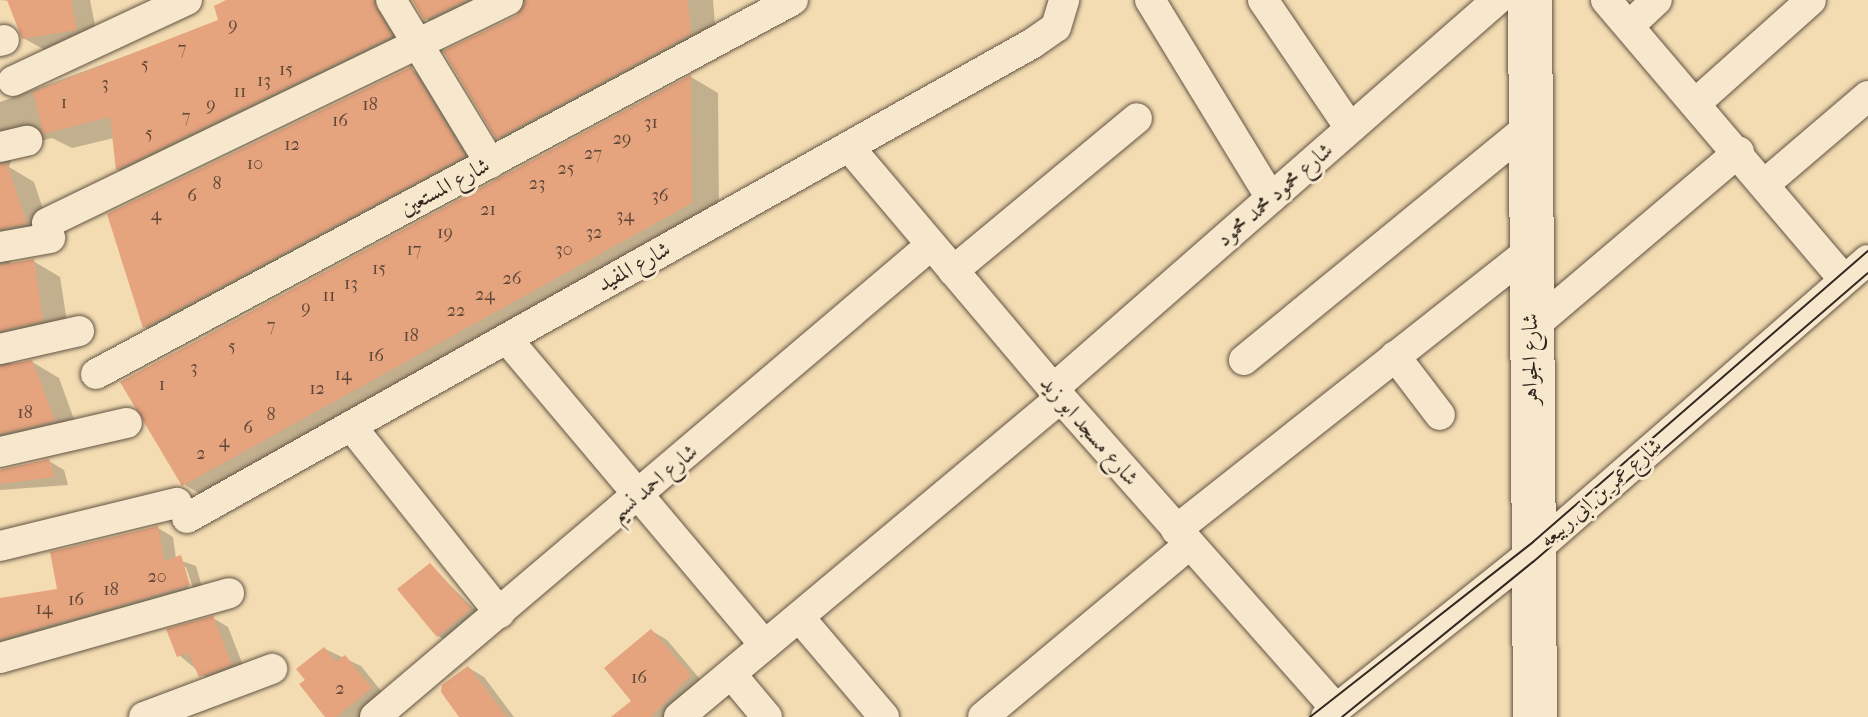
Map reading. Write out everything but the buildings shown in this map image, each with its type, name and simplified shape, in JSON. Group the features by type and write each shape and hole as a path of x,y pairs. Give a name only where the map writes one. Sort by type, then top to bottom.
{"main road":[{"name":"شارع الجواهر","path":"1530,0 1535,717"}],"street":[{"path":"13,81 187,0"},
{"path":"391,0 490,163"},
{"path":"0,247 48,230 508,0"},
{"name":"شارع المستعين","path":"96,374 793,0"},
{"name":"شارع المفيد","path":"0,546 182,511 351,426 1033,43 1056,27 1064,0"},
{"path":"1150,0 1271,198"},
{"path":"1263,0 1350,128"},
{"name":"شارع محمود محمد محمود","path":"679,717 1057,394 1271,198 1497,0"},
{"path":"1606,0 1766,183 1844,280"},
{"path":"1629,26 1657,0"},
{"path":"1696,103 1811,0"},
{"path":"1766,183 1868,96"},
{"path":"953,271 1137,118"},
{"path":"1244,360 1530,126"},
{"name":"شارع مسجد ابو زيد","path":"849,147 1331,713"},
{"path":"1530,329 1739,152"},
{"name":"شارع احمد نسيم","path":"375,717 931,245"},
{"path":"983,717 1182,537 1395,356 1530,250"},
{"name":"شارع عمر بن ابى ربيعه","path":"1331,713 1533,552 1868,260"},
{"path":"0,349 79,331"},
{"path":"507,339 765,645"},
{"path":"1395,356 1440,415"},
{"path":"0,452 127,423"},
{"path":"351,426 500,613"},
{"path":"0,658 229,593"},
{"path":"799,617 884,717"},
{"path":"144,717 272,669"},
{"path":"731,674 767,717"}],"tram line":[{"path":"1310,717 1533,542 1868,251"},
{"path":"1342,717 1533,562 1868,273"}]}
